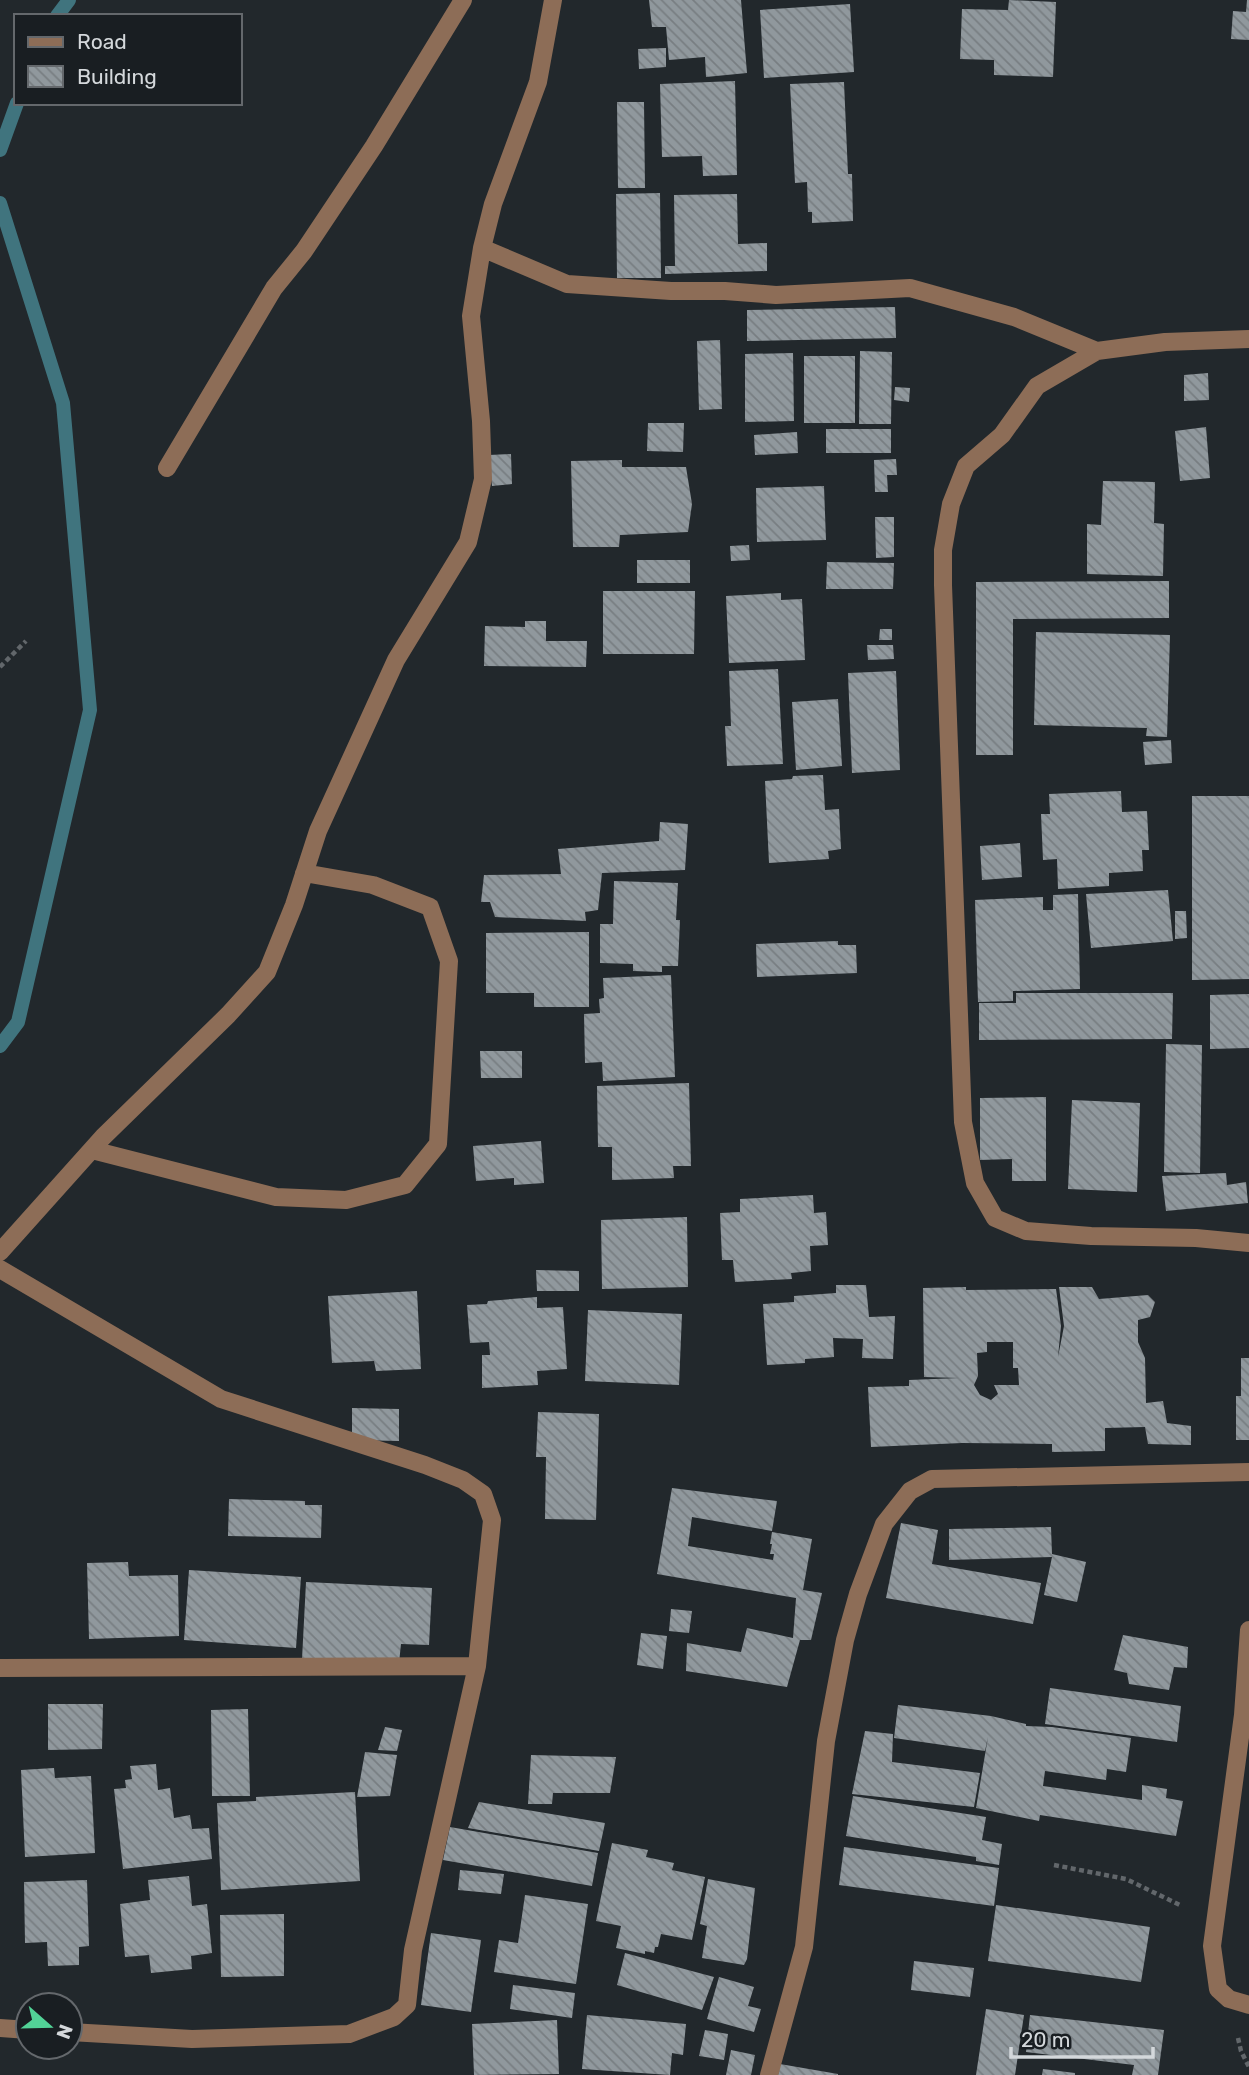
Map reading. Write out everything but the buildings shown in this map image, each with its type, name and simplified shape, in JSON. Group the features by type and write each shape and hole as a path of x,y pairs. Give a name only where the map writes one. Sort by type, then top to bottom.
{"street":[{"path":"167,468 274,288 304,251 374,146 463,0"},
{"path":"0,1252 92,1150 228,1016 267,972 318,831 396,660 468,542 483,479 481,421 471,316 492,204 538,82 553,0"},
{"path":"482,248 567,284 776,295 910,288 1014,317 1097,351"},
{"path":"1249,339 1165,342 1097,351 1037,386 1002,435 966,466 951,504 943,550 963,1122 975,1183 995,1218 1026,1231 1249,1243"},
{"path":"92,1150 276,1197 346,1200 405,1185 438,1144 449,961 430,907 373,885 304,873"},
{"path":"0,1269 221,1399 425,1465 463,1480 484,1494 492,1520 477,1667 413,1950 407,2005 394,2017 349,2034 192,2039 84,2033"},
{"path":"769,2075 804,1947 826,1741 845,1640 858,1594 884,1524 897,1507 910,1491 932,1479 1249,1472"},
{"path":"1249,1630 1243,1715 1212,1946 1219,1989 1229,1999 1249,2005"},
{"path":"0,1668 477,1667"}],"path":[{"path":"0,667 26,642"},
{"path":"1054,1865 1126,1879 1182,1905 1212,1946"}],"waterway":[{"path":"58,14 69,0"},
{"path":"0,150 16,105"},
{"path":"0,203 63,403 90,710 18,1022 0,1046"}]}
